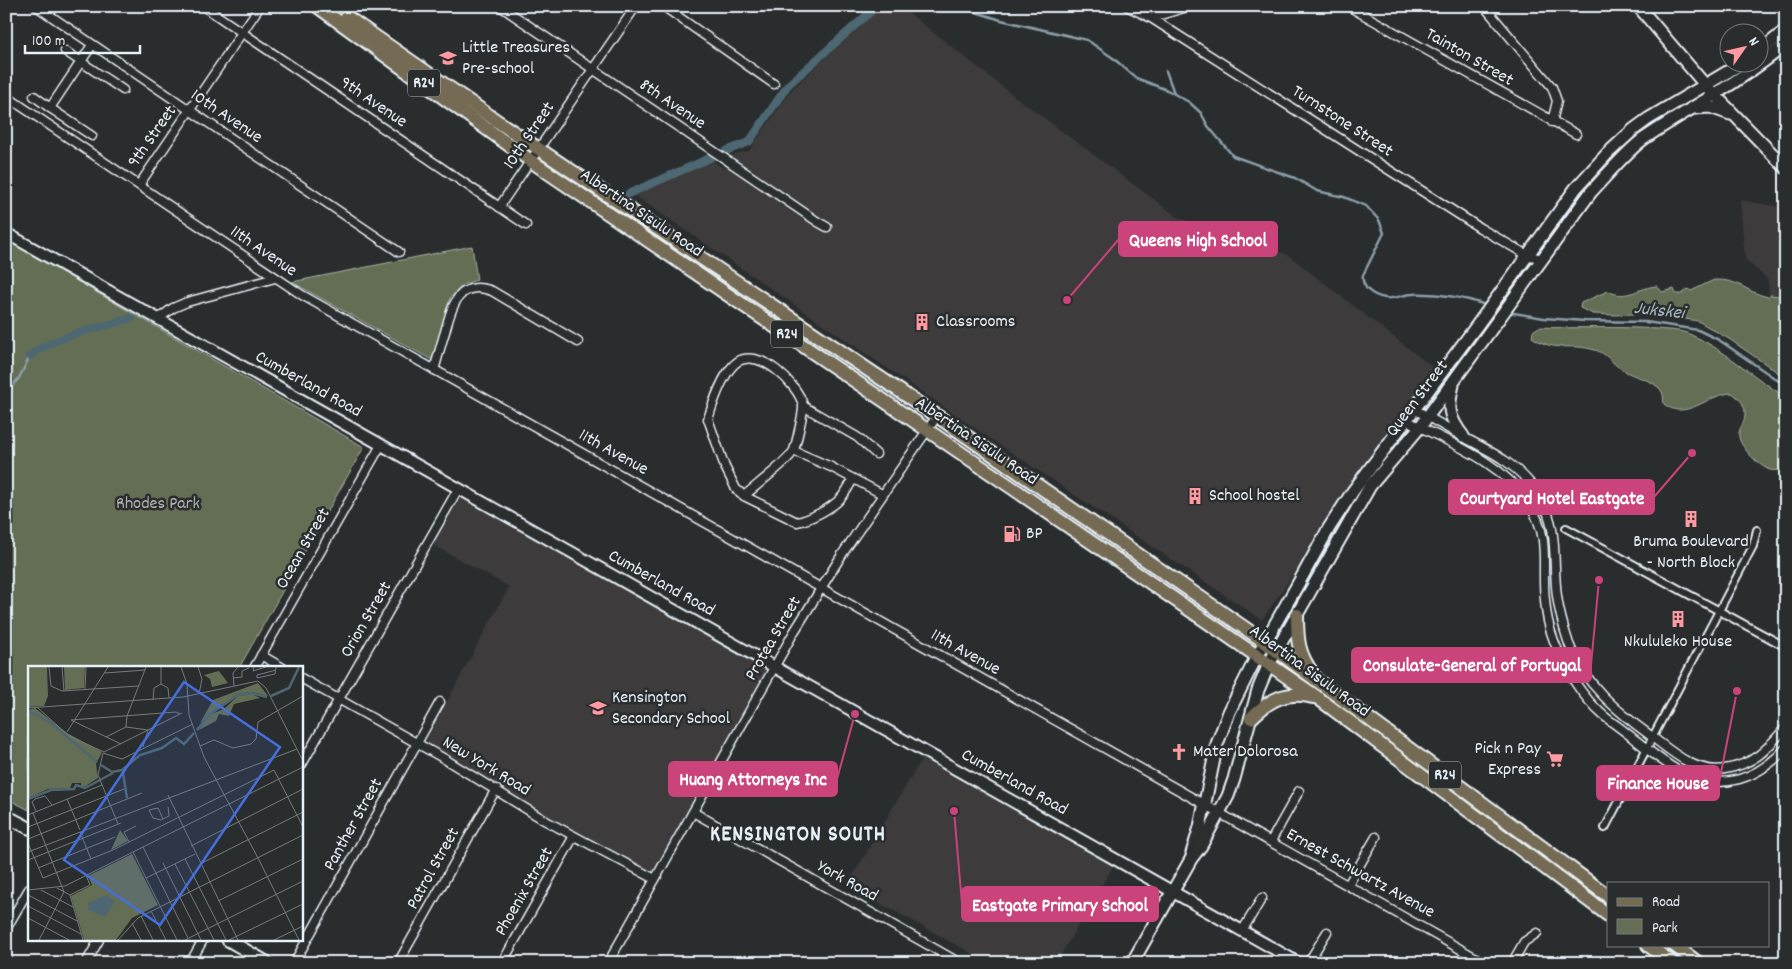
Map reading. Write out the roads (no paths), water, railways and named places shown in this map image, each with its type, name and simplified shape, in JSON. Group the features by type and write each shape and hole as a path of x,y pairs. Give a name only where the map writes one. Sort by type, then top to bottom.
{"main road":[{"name":"Albertina Sisulu Road","path":"317,6 531,161 1318,698 1607,914"},
{"name":"Albertina Sisulu Road","path":"332,6 539,150 937,416 1265,642 1607,895"},
{"path":"1638,6 1706,86 1785,165"},
{"path":"1770,43 1786,30"},
{"name":"Queen Street","path":"1132,963 1191,859 1201,846 1220,813 1234,780 1258,690 1269,664 1366,492 1428,417 1591,192 1624,157 1651,134 1764,62 1786,44"},
{"name":"Queen Street","path":"1191,859 1221,731 1257,656 1339,513 1576,188 1607,154 1633,130 1648,119 1728,72"},
{"path":"1692,109 1710,107 1734,115"},
{"path":"1455,379 1450,400 1450,413 1453,422 1463,436"},
{"path":"1297,615 1297,638 1301,654 1319,683"},
{"path":"1250,718 1269,702 1284,695 1304,694 1318,698"},
{"path":"6,816 28,827"},
{"path":"231,942 268,963"},
{"path":"1649,946 1672,963"},
{"path":"1675,946 1698,963"}],"street":[{"name":"10th Avenue","path":"36,6 399,252"},
{"name":"9th Avenue","path":"203,6 526,225"},
{"name":"9th Street","path":"138,185 260,6"},
{"name":"8th Avenue","path":"500,6 827,227"},
{"name":"10th Street","path":"499,207 636,6"},
{"path":"663,6 774,84"},
{"name":"Turnstone Street","path":"1127,6 1151,18 1480,228 1528,255 1542,259"},
{"path":"1151,18 1190,6"},
{"name":"Tainton Street","path":"1348,6 1576,134"},
{"path":"1484,6 1552,87 1556,101 1552,122"},
{"path":"50,108 92,44"},
{"path":"65,51 123,90"},
{"name":"11th Avenue","path":"6,96 275,278 434,370 1220,813"},
{"path":"34,96 92,136"},
{"name":"Cumberland Road","path":"6,233 1300,963"},
{"path":"158,319 173,308 187,302 275,278"},
{"path":"434,370 452,305 460,295 477,287 492,291 578,342"},
{"path":"853,478 842,498 801,521 793,521 744,496 736,489 725,467 708,419 728,371 742,359 749,358 783,374 792,385 803,406 858,437 876,454"},
{"path":"744,496 794,451 803,406"},
{"path":"1414,409 1511,464 1532,484 1542,500 1550,520 1553,533 1558,603 1572,651 1580,666 1598,690 1636,725 1676,756 1704,768 1719,770 1738,766 1758,757 1769,748 1786,727"},
{"name":"Protea Street","path":"611,961 655,879 821,588 882,494 937,416"},
{"path":"1406,420 1458,445 1496,469 1519,490 1530,505 1540,524 1543,536 1545,559 1544,600 1554,642 1568,671 1583,693 1604,716 1682,773 1708,781 1721,782 1741,779 1757,773 1768,766 1786,748"},
{"name":"Ocean Street","path":"255,666 381,445"},
{"path":"794,451 853,478 882,494"},
{"name":"Orion Street","path":"302,764 458,489"},
{"path":"1566,528 1786,647"},
{"path":"1605,828 1752,546 1756,530"},
{"path":"261,655 280,666"},
{"name":"New York Road","path":"302,679 496,789 546,821 655,879"},
{"name":"Panther Street","path":"294,963 440,702"},
{"path":"1629,735 1636,725"},
{"name":"Patrol Street","path":"398,963 496,789"},
{"path":"1270,841 1299,791"},
{"name":"York Road","path":"693,812 960,963"},
{"name":"Ernest Schwartz Avenue","path":"1220,813 1485,963"},
{"name":"Phoenix Street","path":"502,963 574,836"},
{"path":"1348,885 1376,837"},
{"path":"6,929 28,891"},
{"path":"1242,931 1262,898"},
{"path":"1308,963 1326,932"},
{"path":"1512,963 1524,942 1537,933"},
{"path":"86,963 98,942"},
{"path":"190,963 202,942"}],"waterway":[{"path":"726,151 749,142 788,85 877,6"},
{"path":"957,6 1001,20 1087,40 1113,58 1136,78 1167,90 1189,102 1201,113 1208,126 1233,156 1295,178 1317,191 1344,197 1366,206 1379,220 1384,233 1363,275 1364,284 1372,293 1388,298 1412,294 1440,295 1486,305"},
{"path":"1166,71 1174,93"},
{"path":"628,194 710,158"},
{"name":"Jukskei","path":"1508,312 1544,318 1585,321 1646,322 1698,330 1719,340 1786,386"},
{"path":"30,356 51,343 64,338 132,318"},
{"path":"6,394 19,378 30,356"}],"place":[{"name":"Little Treasures Pre-school","path":"448,58"},
{"name":"Queens High School","path":"1067,300"},
{"name":"Classrooms","path":"922,322"},
{"name":"Courtyard Hotel Eastgate","path":"1692,453"},
{"name":"School hostel","path":"1195,496"},
{"name":"Bruma Boulevard - North Block","path":"1691,519"},
{"name":"BP","path":"1012,534"},
{"name":"Consulate-General of Portugal","path":"1599,580"},
{"name":"Nkululeko House","path":"1678,619"},
{"name":"Finance House","path":"1737,691"},
{"name":"Kensington Secondary School","path":"598,708"},
{"name":"Huang Attorneys Inc","path":"855,714"},
{"name":"Mater Dolorosa","path":"1179,752"},
{"name":"Pick n Pay Express","path":"1555,759"},
{"name":"Eastgate Primary School","path":"954,811"}],"district":[{"name":"KENSINGTON SOUTH","path":"798,835"}],"park label":[{"name":"Rhodes Park","path":"158,504"}]}
